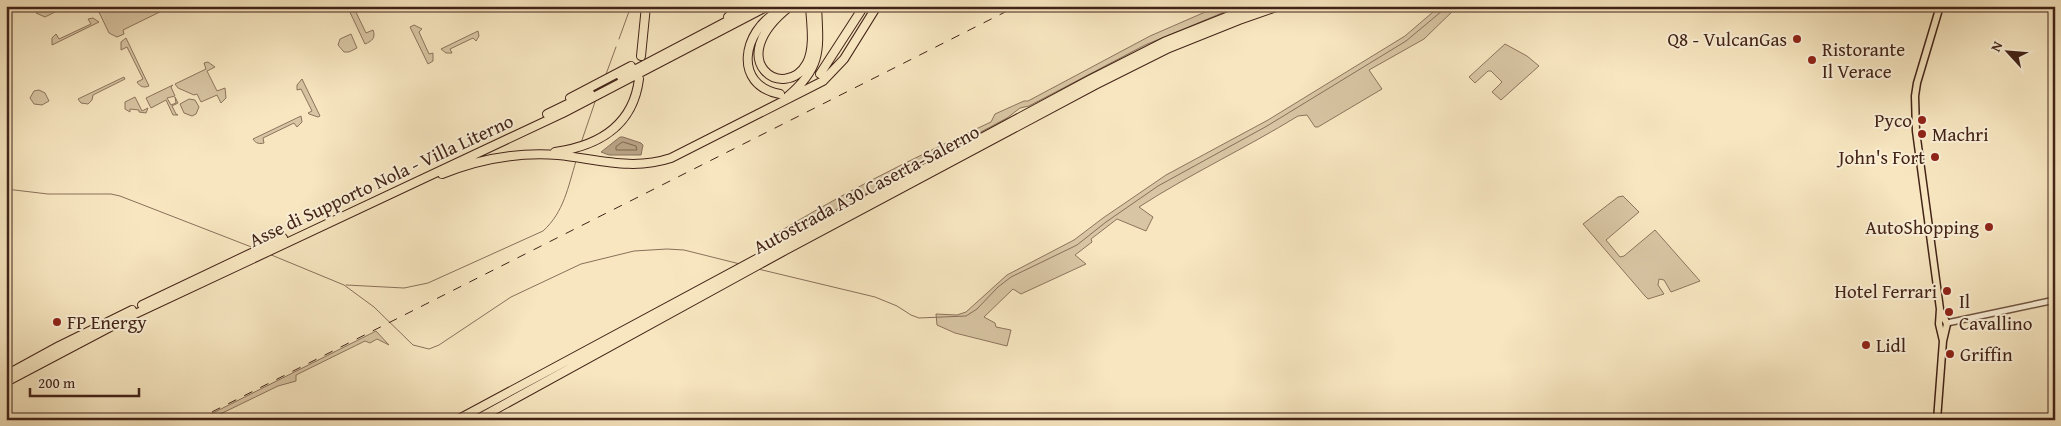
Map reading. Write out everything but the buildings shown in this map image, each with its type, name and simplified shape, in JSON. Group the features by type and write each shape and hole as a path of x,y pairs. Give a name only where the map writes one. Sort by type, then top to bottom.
{"highway":[{"path":"641,56 646,6"},
{"path":"728,17 740,6"},
{"path":"585,96 749,6"},
{"path":"737,16 749,6"},
{"name":"Asse di Supporto Nola - Villa Literno","path":"285,240 341,216 585,96 756,6"},
{"name":"Asse di Supporto Nola - Villa Literno","path":"616,79 768,6"},
{"path":"790,7 772,22 759,44 759,61 763,70 779,79 792,77 807,63 811,47 810,6"},
{"path":"780,104 804,81 815,63 819,46 817,6"},
{"path":"820,74 864,6"},
{"path":"570,153 582,159 629,165 661,161 682,153 809,90 831,75 844,59 877,6"},
{"name":"Autostrada A30 Caserta-Salerno","path":"457,420 719,279 767,251 1091,78 1164,42 1254,6"},
{"name":"Autostrada A30 Caserta-Salerno","path":"476,420 728,281 1094,85 1169,48 1238,20 1279,6"},
{"path":"1647,6 1660,6"},
{"path":"780,94 766,89 753,77 748,64 748,52 752,38 760,26 773,15 790,7"},
{"path":"341,216 385,201 464,166 494,158 570,153 605,136 624,118 636,95 639,80"},
{"name":"Asse di Supporto Nola - Villa Literno","path":"6,376 75,338 239,262 585,96"},
{"name":"Asse di Supporto Nola - Villa Literno","path":"6,382 239,262"}],"main road":[{"path":"1937,420 1944,323 1940,309 1916,131 1915,110 1917,83 1940,6"}],"street":[{"path":"1944,323 2055,300"}],"shaded area":[{"path":"49,6 67,6 45,17 36,13"},
{"path":"96,6 172,6 123,30 124,34 117,37 109,33"},
{"path":"347,6 353,6 366,33 373,30 374,37 370,42 365,44"},
{"path":"1219,6 1239,6 1145,45 1029,106 1020,108 1007,118 757,252 758,245 814,211 902,165 991,122 995,114 1028,101 1150,36"},
{"path":"1440,6 1458,6 1424,39 1369,70 1382,89 1318,127 1315,127 1307,115 1298,116 1139,207 1153,217 1146,231 1117,219 1091,239 1092,242 1075,255 1086,264 1021,294 1013,289 984,317 995,323 996,327 1011,330 1007,346 955,333 937,325 936,314 957,315 966,312 1007,275 1074,240 1166,175 1268,120 1405,36"},
{"path":"93,18 99,22 52,45 52,38 56,34 59,39 91,24 88,19"},
{"path":"414,25 422,29 419,32 429,54 433,53 433,61 428,64 410,27"},
{"path":"478,31 479,36 476,41 473,38 450,49 452,53 446,53 441,49"},
{"path":"351,34 357,48 344,52 338,45 340,39"},
{"path":"126,38 149,86 142,87 138,84 137,82 143,79 127,47 121,50 121,42"},
{"path":"1505,44 1527,56 1539,66 1501,100 1492,92 1502,82 1491,71 1488,71 1475,83 1469,77"},
{"path":"208,62 215,67 207,71 217,91 225,88 226,98 221,103 217,95 201,102 197,94 194,95 178,88 175,84 206,69 204,63"},
{"path":"124,77 125,79 93,95 92,100 88,104 81,103 78,99"},
{"path":"302,79 320,116 318,117 308,113 312,111 301,89 297,90 297,85"},
{"path":"173,85 171,87 175,96 167,98 171,105 176,103 175,97 178,103 172,106 178,115 173,115 166,100 151,108 146,98"},
{"path":"39,90 45,93 49,101 42,105 34,104 30,98 34,91"},
{"path":"135,97 142,111 148,108 146,113 130,109 130,112 125,109 125,102"},
{"path":"189,99 195,100 199,107 196,114 192,116 184,113 180,104"},
{"path":"301,116 302,122 297,127 294,123 263,138 264,143 255,142 253,139"},
{"path":"1623,196 1639,212 1606,240 1620,257 1624,256 1655,230 1700,281 1671,292 1664,280 1659,279 1658,285 1664,294 1648,299 1645,296 1583,224 1618,197"},
{"path":"376,331 389,345 377,339 370,343 365,341 296,375 296,381 278,386 208,420 199,420"}],"water":[{"path":"620,137 641,143 643,145 641,155 609,155 601,152"}],"waterway":[{"path":"619,39 631,6"},
{"path":"758,269 875,297 919,318 966,316 977,309 998,287 1011,277 1077,245 1106,222 1158,186 1267,126 1406,41 1448,6"},
{"path":"605,77 616,47"},
{"path":"581,143 596,99"},
{"path":"346,285 404,288 428,283 543,231 561,207 576,161"},
{"path":"6,189 48,194 111,194 120,196 254,248"},
{"path":"269,254 344,285 374,307 413,345 429,349 439,345 511,297 581,264 634,251 667,249 684,250 740,264"}],"railway":[{"path":"196,420 1017,6"}],"place":[{"name":"Q8 - VulcanGas","path":"1797,39"},
{"name":"Ristorante Il Verace","path":"1812,60"},
{"name":"Pyco","path":"1922,120"},
{"name":"Machri","path":"1922,134"},
{"name":"John's Fort","path":"1935,157"},
{"name":"AutoShopping","path":"1989,227"},
{"name":"Hotel Ferrari","path":"1947,291"},
{"name":"Il Cavallino","path":"1949,312"},
{"name":"FP Energy","path":"57,322"},
{"name":"Lidl","path":"1866,345"},
{"name":"Griffin","path":"1950,354"}]}
